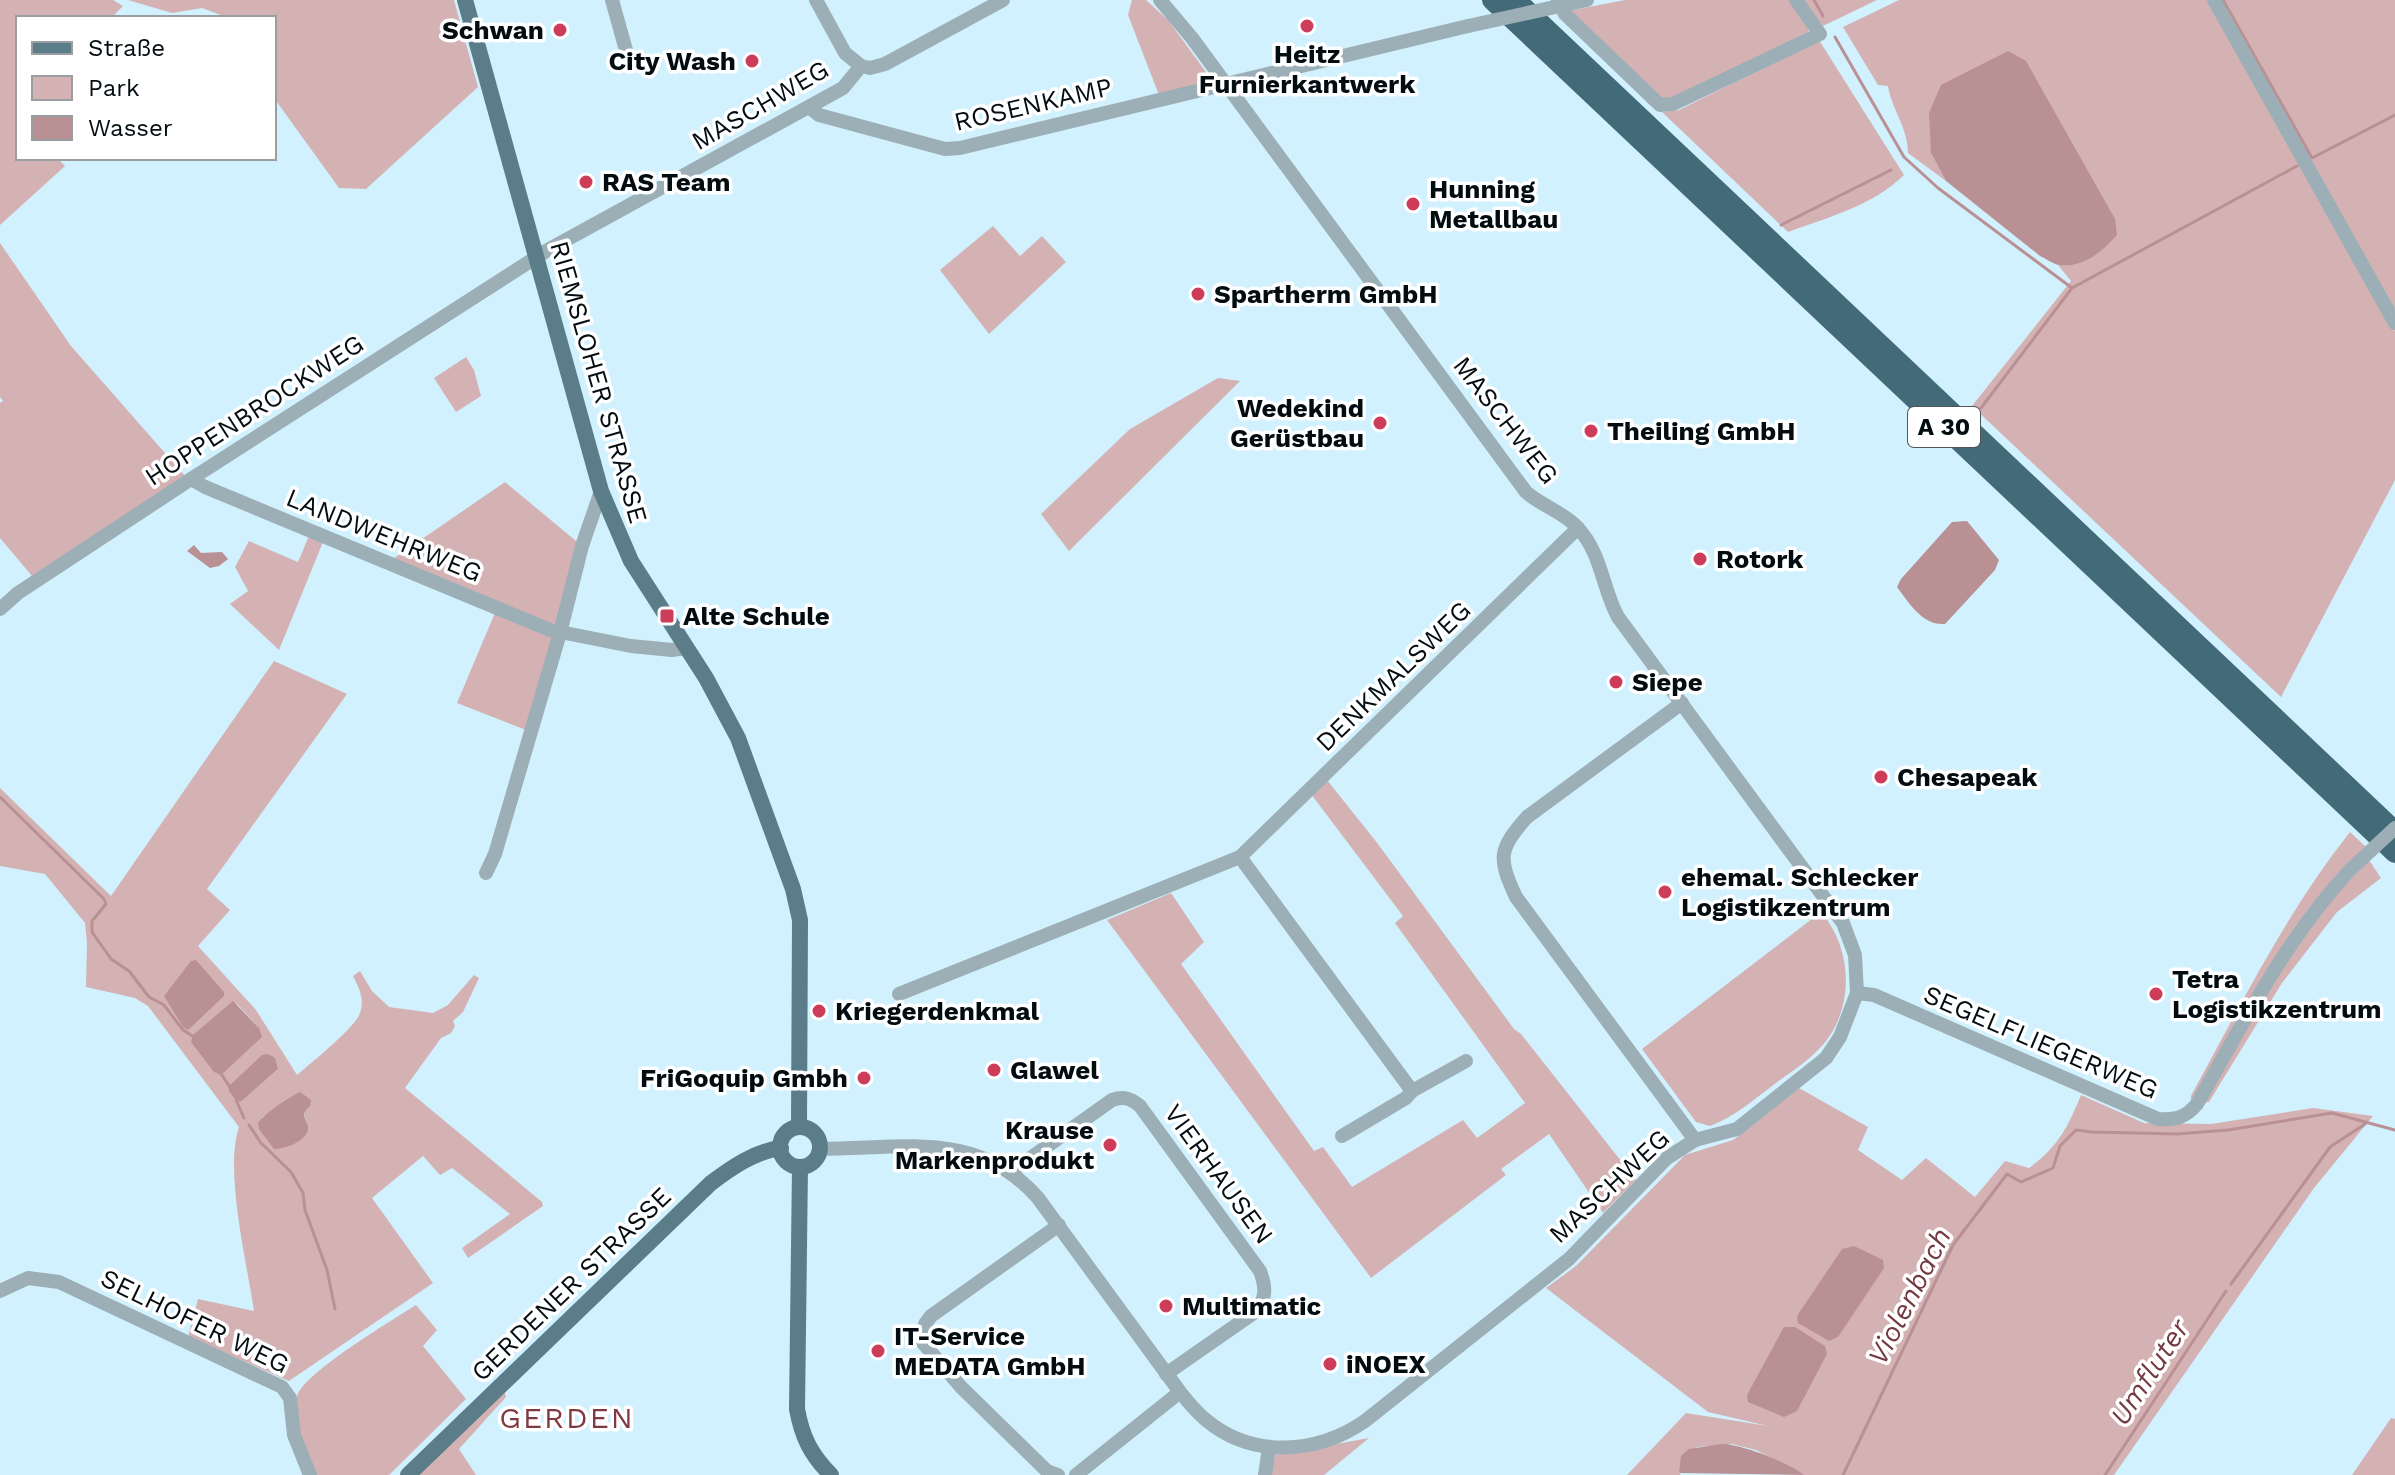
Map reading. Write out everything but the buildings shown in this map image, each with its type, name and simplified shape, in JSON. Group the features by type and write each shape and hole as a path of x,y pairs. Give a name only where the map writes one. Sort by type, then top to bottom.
{"highway":[{"name":"A 30","path":"1492,0 2395,853"},
{"name":"A 30","path":"1516,0 2395,830"}],"main road":[{"name":"RIEMSLOHER STRASSE","path":"465,0 601,491 631,561 687,648 738,738 793,889 800,920 799,1127"},
{"path":"799,1127 814,1133 820,1149 816,1159 800,1167 789,1163 781,1148 784,1136 799,1127"},
{"name":"GERDENER STRASSE","path":"408,1475 711,1183 731,1168 772,1149 781,1148"},
{"path":"800,1167 797,1409 806,1443 831,1475"}],"street":[{"path":"612,0 629,61"},
{"path":"816,0 845,53 861,66"},
{"name":"MASCHWEG","path":"538,256 843,88 861,66 870,68 885,64 1003,0"},
{"name":"MASCHWEG","path":"820,1149 954,1149 984,1156 1011,1172 1038,1198 1166,1374 1204,1419 1245,1441 1269,1447 1315,1445 1349,1432 1365,1421 1569,1259 1667,1158 1695,1140 1737,1129 1826,1058 1840,1037 1857,993 1855,955 1843,923 1618,617 1610,604 1598,558 1578,528 1526,492 1225,83 1160,0"},
{"path":"1558,0 1565,14 1660,105 1673,104 1820,34 1796,0"},
{"name":"ROSENKAMP","path":"809,107 819,115 945,149 960,148 1587,0"},
{"path":"2214,0 2395,323"},
{"name":"HOPPENBROCKWEG","path":"0,609 18,593 191,479 538,256"},
{"name":"LANDWEHRWEG","path":"191,479 560,633 631,646 672,650 687,648"},
{"path":"486,873 495,854 560,633 582,546 601,491"},
{"name":"DENKMALSWEG","path":"899,994 1240,857 1578,528"},
{"path":"1682,703 1527,817 1506,840 1503,868 1516,897 1695,1140"},
{"name":"SEGELFLIEGERWEG","path":"1857,993 1874,995 2158,1119 2173,1120 2186,1116 2197,1104 2284,953 2319,903 2395,830"},
{"path":"1240,857 1412,1091"},
{"path":"1342,1136 1466,1061"},
{"name":"VIERHAUSEN","path":"1011,1172 1112,1100 1121,1097 1131,1099 1140,1106 1260,1271 1265,1284 1265,1298 1258,1310 1166,1374"},
{"path":"1058,1475 1047,1471 961,1387 923,1343 923,1331 931,1316 1059,1225"},
{"name":"SELHOFER WEG","path":"0,1291 28,1278 59,1282 282,1387 290,1398 294,1435 310,1475"},
{"path":"1076,1475 1180,1392"},
{"path":"1265,1475 1269,1447"}],"green space":[{"path":"0,0 113,0 123,6 113,16 16,16 16,160 59,160 65,166 0,225"},
{"path":"128,0 454,0 478,87 366,189 339,188 276,101 276,16 224,16 202,8 172,13"},
{"path":"1132,0 1146,0 1168,20 1214,83 1159,95 1128,15"},
{"path":"1625,0 1790,0 1809,26 1808,36 1674,100 1658,97 1568,11"},
{"path":"1802,0 1877,0 1823,26"},
{"path":"1899,0 2209,0 2395,331 2395,480 2281,697 1972,406 2071,281 2058,265 2080,262 1931,153 1946,181 1908,153 1888,86 1878,85 1843,27"},
{"path":"2217,0 2395,0 2395,315"},
{"path":"1819,40 1904,175 1864,203 1788,232 1662,112 1679,110"},
{"path":"993,226 1020,256 1042,236 1066,262 989,334 940,270"},
{"path":"0,243 71,346 186,477 32,576 0,538 0,403 3,401 0,397"},
{"path":"466,357 474,370 481,396 456,412 434,378"},
{"path":"1218,378 1240,381 1069,551 1041,514 1130,429"},
{"path":"505,482 582,546 531,732 457,703 497,608 387,563"},
{"path":"311,531 325,537 279,650 230,604 248,591 235,567 249,541 298,562"},
{"path":"274,661 347,694 207,889 230,910 198,946 256,1010 297,1075 332,1045 360,1013 362,998 353,976 360,971 372,991 389,1007 433,1013 448,1005 474,975 479,978 463,1012 453,1021 455,1026 451,1033 441,1038 405,1088 543,1206 468,1258 462,1248 510,1214 452,1168 440,1175 423,1156 372,1198 433,1283 289,1381 188,1337 198,1299 254,1311 235,1192 235,1146 239,1127 148,1006 135,998 86,987 85,923 45,874 0,866 0,788 111,896","holes":["237,1004 259,1028 240,1056 221,1074","268,1054 278,1069 242,1101","310,1106 304,1113 307,1125 261,1118 278,1109"]},
{"path":"1327,780 1514,1029 1636,1180 1603,1213 1549,1134 1501,1169 1506,1175 1371,1278 1107,920 1171,893 1204,942 1181,964 1314,1151 1323,1147 1352,1187 1463,1120 1477,1138 1525,1103 1395,923 1403,916 1311,794"},
{"path":"2350,832 2366,847 2331,883 2191,1105 2191,1096 2265,961 2305,895"},
{"path":"2369,860 2381,878 2337,912 2282,983 2209,1102 2203,1103 2276,977 2326,905"},
{"path":"1821,912 1840,945 1845,964 1844,1002 1829,1037 1806,1061 1735,1113 1710,1126 1696,1122 1642,1049"},
{"path":"1799,1088 1868,1127 1858,1150 1902,1180 1926,1158 1975,1197 2005,1161 2029,1168 2048,1152 2066,1127 2081,1095 2144,1123 2211,1124 2313,1108 2373,1116 2314,1188 2114,1475 1804,1475 1756,1450 1732,1444 1697,1447 1679,1473 1681,1475 1627,1475 1686,1413 1768,1426 1708,1412 1546,1288 1576,1266 1685,1155 1733,1140"},
{"path":"416,1305 437,1330 423,1346 466,1399 389,1475 315,1475 297,1426 297,1396 315,1374 332,1361"},
{"path":"504,1389 506,1397 459,1449 476,1475 416,1475"},
{"path":"2391,1418 2395,1419 2395,1475 2352,1475"},
{"path":"1369,1438 1324,1475 1271,1475 1275,1455"}],"water":[{"path":"2008,51 2026,61 2115,219 2117,235 2098,253 2076,264 2059,265 2040,256 1946,181 1931,153 1929,113 1941,85"},
{"path":"1967,521 1999,560 1995,570 1945,624 1937,624 1917,612 1897,587 1952,522"},
{"path":"194,545 201,553 222,552 228,559 210,568 187,551"},
{"path":"196,960 224,992 224,996 188,1030 164,996 191,961"},
{"path":"233,1001 259,1028 262,1037 221,1075 214,1072 191,1042 193,1035"},
{"path":"262,1055 275,1058 278,1069 237,1102 229,1086"},
{"path":"300,1092 311,1100 304,1113 307,1132 296,1143 274,1149 258,1123"},
{"path":"1854,1246 1883,1260 1884,1268 1838,1337 1829,1341 1798,1323 1797,1316 1842,1249"},
{"path":"1784,1327 1795,1327 1825,1346 1827,1354 1797,1411 1784,1417 1748,1402 1747,1395"},
{"path":"1721,1444 1764,1455 1804,1475 1679,1473 1681,1456 1689,1449"}],"waterway":[{"path":"1814,0 1823,16"},
{"path":"2223,0 2312,158 2395,115"},
{"path":"1835,37 1904,157 1938,188 2072,288 2297,166"},
{"path":"1781,225 1891,170"},
{"path":"1981,408 2072,288"},
{"path":"0,797 104,899 106,904 92,921 92,932 111,959 129,971 149,997 164,1005 183,1030 194,1037"},
{"path":"220,1072 231,1089"},
{"path":"236,1100 244,1118"},
{"name":"Violenbach","path":"1843,1475 1953,1245 2007,1174 2021,1182 2053,1168 2060,1146 2076,1130 2177,1134 2228,1130 2332,1113 2395,1130"},
{"name":"Umfluter","path":"2231,1284 2330,1147 2365,1124"},
{"path":"249,1125 261,1143 291,1172 303,1193 305,1210 327,1270 335,1309"},
{"name":"Umfluter","path":"2105,1475 2226,1291"}],"place":[{"name":"Heitz Furnierkantwerk","path":"1307,26"},
{"name":"Schwan","path":"560,30"},
{"name":"City Wash","path":"752,61"},
{"name":"RAS Team","path":"586,182"},
{"name":"Hunning Metallbau","path":"1413,204"},
{"name":"Spartherm GmbH","path":"1198,294"},
{"name":"Wedekind Gerüstbau","path":"1380,423"},
{"name":"Theiling GmbH","path":"1591,431"},
{"name":"Rotork","path":"1700,559"},
{"name":"Alte Schule","path":"667,616"},
{"name":"Siepe","path":"1616,682"},
{"name":"Chesapeak","path":"1881,777"},
{"name":"ehemal. Schlecker Logistikzentrum","path":"1665,892"},
{"name":"Tetra Logistikzentrum","path":"2156,994"},
{"name":"Kriegerdenkmal","path":"819,1011"},
{"name":"Glawel","path":"994,1070"},
{"name":"FriGoquip Gmbh","path":"864,1078"},
{"name":"Krause Markenprodukt","path":"1110,1145"},
{"name":"Multimatic","path":"1166,1306"},
{"name":"IT-Service MEDATA GmbH","path":"878,1351"},
{"name":"iNOEX","path":"1330,1364"}],"district":[{"name":"GERDEN","path":"567,1418"}]}
